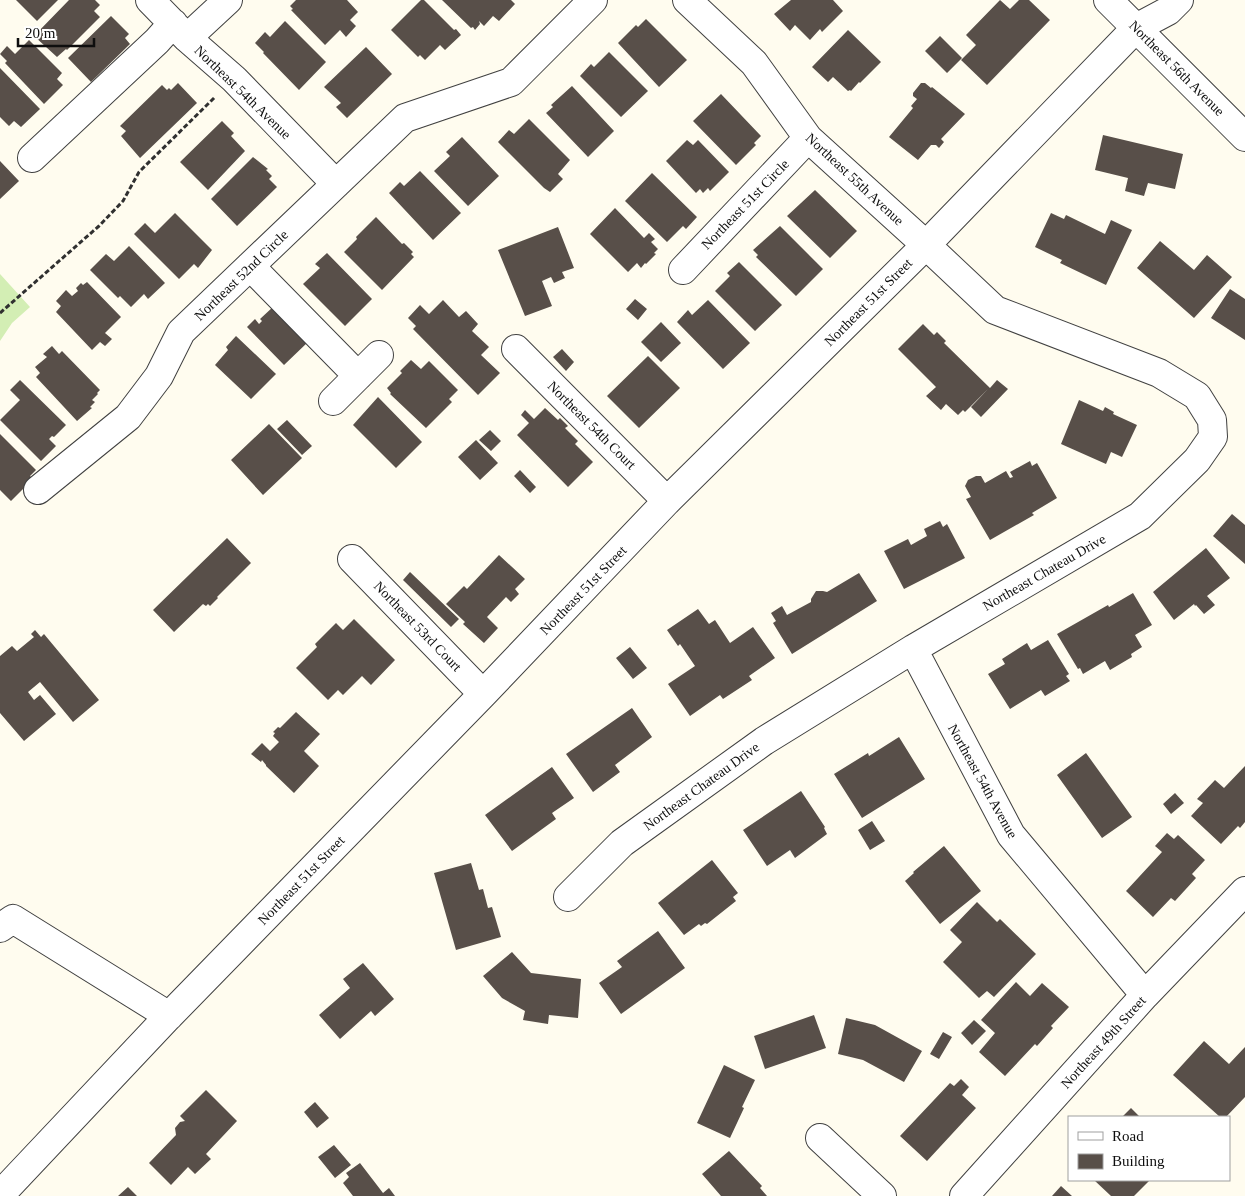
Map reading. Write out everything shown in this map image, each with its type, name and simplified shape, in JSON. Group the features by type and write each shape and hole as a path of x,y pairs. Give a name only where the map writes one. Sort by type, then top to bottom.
{"street":[{"name":"Northeast 54th Avenue","path":"150,0 180,31 234,79 336,184"},
{"path":"32,158 157,41 180,31 228,0"},
{"name":"Northeast 52nd Circle","path":"38,490 128,418 159,376 181,332 406,118 511,82 593,0"},
{"name":"Northeast 55th Avenue","path":"686,0 754,63 808,138 926,245"},
{"name":"Northeast 56th Avenue","path":"1108,0 1245,136"},
{"name":"Northeast 51st Street","path":"0,1195 169,1016 483,694 667,501 926,245 1136,28 1168,12 1180,0"},
{"name":"Northeast 51st Circle","path":"683,270 808,138"},
{"name":"Northeast Chateau Drive","path":"568,896 622,843 756,746 913,649 1140,516 1197,460 1213,437 1212,420 1197,396 1159,374 995,310 926,245"},
{"path":"250,266 358,376"},
{"name":"Northeast 54th Court","path":"516,349 667,501"},
{"path":"333,401 379,355"},
{"name":"Northeast 53rd Court","path":"352,559 483,694"},
{"name":"Northeast 54th Avenue","path":"913,649 1011,836 1145,995"},
{"name":"Northeast 49th Street","path":"964,1196 1145,995 1245,891"},
{"path":"0,928 13,919 169,1016"},
{"path":"820,1138 882,1196"}],"path":[{"path":"0,313 98,226 123,201 139,172 234,79"}],"green space":[{"path":"0,274 30,307 12,323 0,341"}],"building":[{"path":"16,0 58,0 37,21"},
{"path":"69,0 95,0 100,5 94,11 100,17 67,50 57,57 34,36"},
{"path":"296,0 347,0 358,12 350,20 356,26 346,37 340,30 325,45 291,10 293,9 290,6"},
{"path":"421,0 424,0 461,35 445,50 440,45 425,60 420,55 418,57 391,30"},
{"path":"442,0 511,0 515,4 499,21 493,16 484,26 479,21 480,24 475,30"},
{"path":"791,0 833,0 843,11 822,32 820,29 810,40 795,25 790,31 774,14"},
{"path":"1000,0 1010,9 1019,0 1029,0 1050,20 987,85 961,60 976,45 966,35"},
{"path":"111,16 129,34 125,38 130,44 91,82 68,58"},
{"path":"646,19 687,60 659,87 618,43 636,25 638,27"},
{"path":"285,21 326,62 299,90 255,43 265,32 270,37"},
{"path":"848,30 881,62 851,91 848,91 833,77 828,82 812,67"},
{"path":"940,36 962,58 947,73 925,51"},
{"path":"29,40 62,73 57,79 63,85 44,104 5,63 7,61 0,54 7,46 15,54"},
{"path":"366,47 392,74 347,118 336,107 341,103 324,87"},
{"path":"609,52 648,91 621,117 580,76 591,64 594,67"},
{"path":"0,68 40,109 21,127 14,121 9,126 0,117"},
{"path":"178,83 197,103 140,158 121,136 126,131 120,126 162,85 167,90 169,88 171,90"},
{"path":"921,83 932,87 965,114 941,139 944,142 939,148 936,145 931,145 918,160 889,137 913,108 911,106 917,99 913,96 913,93"},
{"path":"572,86 614,131 588,157 546,113 553,107 551,105"},
{"path":"721,94 761,136 754,143 756,145 736,165 693,121"},
{"path":"529,119 570,160 558,174 563,179 550,192 498,142 509,130 514,134"},
{"path":"222,121 234,133 231,136 245,151 208,190 180,162"},
{"path":"1103,135 1183,154 1175,189 1148,183 1144,196 1125,191 1128,178 1095,170"},
{"path":"462,137 499,176 468,206 434,171 450,156 446,152"},
{"path":"687,140 693,145 698,140 729,172 710,191 708,188 703,193 700,189 696,193 666,161"},
{"path":"253,157 268,169 266,170 272,176 269,179 277,187 237,226 211,199"},
{"path":"0,161 19,181 0,199"},
{"path":"420,171 461,213 433,240 389,193 400,182 404,186"},
{"path":"652,173 697,217 686,229 683,226 667,242 625,201"},
{"path":"815,190 857,231 830,258 787,216"},
{"path":"615,208 644,238 649,233 655,239 651,242 658,249 654,253 656,254 641,268 637,263 628,272 590,234"},
{"path":"175,213 212,250 198,268 194,264 179,279 134,234 145,223 155,233"},
{"path":"1051,213 1064,219 1066,215 1105,234 1111,220 1132,230 1106,285 1060,263 1062,260 1035,247"},
{"path":"376,217 402,244 404,243 413,252 411,254 414,257 382,290 344,252"},
{"path":"780,226 823,269 796,296 756,257 758,255 753,250"},
{"path":"558,227 574,268 562,272 565,278 554,283 551,277 542,281 552,306 525,316 498,250"},
{"path":"1160,241 1194,270 1207,255 1232,277 1194,318 1137,268"},
{"path":"129,246 165,283 148,299 144,294 131,307 120,296 118,298 90,270 106,254 114,261"},
{"path":"327,253 372,299 345,326 303,284 320,268 315,264"},
{"path":"739,262 782,305 755,331 715,291 730,276 727,273"},
{"path":"87,282 121,317 105,333 112,339 105,346 100,342 92,350 56,312 61,306 56,301 66,290 72,296 78,291 76,288 81,283 83,285"},
{"path":"1230,289 1245,299 1245,340 1211,318"},
{"path":"635,299 647,309 638,320 626,309"},
{"path":"443,300 459,317 466,311 478,324 472,331 489,347 481,355 500,373 478,395 413,329 416,326 408,318 420,305 429,314"},
{"path":"708,300 750,343 723,369 677,322 688,310 692,315"},
{"path":"274,306 308,342 284,365 247,327 255,319 259,324 262,321 260,319"},
{"path":"661,322 681,343 661,362 641,342"},
{"path":"923,324 934,335 937,332 946,341 944,343 990,388 997,380 1008,389 981,417 971,407 988,389 965,412 963,410 958,415 946,404 941,410 926,396 936,387 898,349"},
{"path":"236,336 276,374 251,399 215,365 228,350 226,347"},
{"path":"52,346 59,354 62,351 100,390 92,400 95,402 90,407 92,408 77,421 36,377 40,373 35,367 47,357 43,354"},
{"path":"562,349 574,362 566,371 553,357"},
{"path":"648,356 680,388 639,428 607,396"},
{"path":"411,360 421,369 429,361 458,390 449,399 452,402 426,428 390,394 387,388 402,373 400,371"},
{"path":"20,380 66,425 54,437 52,436 49,439 56,446 41,461 0,420 20,400 10,390"},
{"path":"378,397 422,442 396,468 353,425"},
{"path":"1079,400 1103,411 1105,407 1114,412 1113,414 1137,425 1122,457 1111,452 1106,464 1061,444"},
{"path":"545,408 568,426 565,428 578,441 575,444 593,462 568,487 517,435 529,423 521,415 525,410 534,419"},
{"path":"287,420 312,446 302,455 277,429"},
{"path":"269,424 302,458 263,495 231,460"},
{"path":"490,430 501,441 491,451 479,440"},
{"path":"0,434 36,470 30,476 33,479 11,501 0,490"},
{"path":"476,440 498,463 480,480 458,457"},
{"path":"1030,461 1032,466 1037,463 1057,498 1032,513 1034,515 990,540 966,499 971,497 965,486 968,480 981,476 985,483 1006,471 1010,478 1013,477 1010,472"},
{"path":"520,470 536,487 530,493 514,476"},
{"path":"1232,514 1245,525 1245,564 1213,536"},
{"path":"940,521 943,527 947,524 965,558 904,589 884,551 908,539 911,545 927,536 924,529"},
{"path":"227,538 251,563 210,606 203,604 174,632 153,610"},
{"path":"1206,548 1230,578 1207,596 1215,605 1204,614 1194,604 1174,620 1153,592"},
{"path":"499,555 525,579 515,589 519,594 511,602 506,597 487,617 498,628 484,643 463,624 465,622 446,604 464,586 467,589"},
{"path":"410,572 459,619 451,627 403,580"},
{"path":"859,573 877,601 792,654 773,623 776,621 771,613 782,606 787,615 811,602 816,591 827,592"},
{"path":"1133,593 1152,625 1135,635 1142,647 1131,654 1132,657 1110,670 1105,661 1083,674 1057,634"},
{"path":"698,609 709,624 715,620 730,643 753,627 775,658 749,676 752,680 723,699 720,695 690,716 668,684 695,666 680,644 678,646 667,630"},
{"path":"354,619 395,660 371,685 362,676 343,695 338,690 328,700 296,668 317,647 315,644 336,623 343,630"},
{"path":"35,630 41,637 44,634 99,700 73,722 40,682 28,692 34,700 40,695 56,714 24,741 0,713 0,656 12,646 17,651 34,637 31,634"},
{"path":"1048,640 1069,674 1066,676 1070,681 1045,696 1041,690 1010,709 988,674 1005,664 1002,659 1027,643 1031,650"},
{"path":"630,647 647,668 633,679 616,658"},
{"path":"632,708 652,737 615,765 620,772 593,792 566,754"},
{"path":"296,712 320,734 304,751 319,766 294,793 262,760 261,762 251,754 262,743 270,751 279,742 273,736 275,733 273,732 278,727 280,728"},
{"path":"899,737 925,779 862,818 834,774 868,753 869,756"},
{"path":"1086,753 1132,817 1102,838 1057,775"},
{"path":"1245,766 1245,822 1240,828 1238,826 1221,844 1191,816 1203,803 1197,799 1215,780 1224,788"},
{"path":"552,767 574,798 552,813 556,819 512,851 485,815"},
{"path":"801,791 825,827 827,834 795,858 790,850 767,866 743,830"},
{"path":"1175,793 1184,803 1171,814 1163,804"},
{"path":"872,821 885,841 870,850 858,830"},
{"path":"1167,833 1174,839 1178,835 1205,860 1192,874 1196,878 1175,901 1171,898 1153,917 1126,891 1162,852 1155,846"},
{"path":"944,846 981,891 940,924 905,881"},
{"path":"712,860 738,893 733,897 736,901 707,924 705,923 701,926 699,924 684,935 658,903"},
{"path":"471,863 479,890 483,889 488,908 492,907 501,937 456,950 434,873"},
{"path":"977,902 997,922 1000,919 1036,954 994,997 987,991 979,998 943,962 962,942 950,930"},
{"path":"658,931 685,968 621,1014 599,983 622,967 617,961"},
{"path":"512,952 531,973 581,979 578,1018 549,1015 548,1024 523,1020 525,1011 502,998 483,976"},
{"path":"363,963 394,999 375,1016 371,1011 340,1039 319,1015 350,988 343,979"},
{"path":"1016,982 1030,996 1042,983 1069,1007 1051,1026 1053,1028 1037,1046 1035,1044 1005,1076 979,1052 995,1033 981,1020"},
{"path":"814,1015 826,1048 765,1069 754,1036"},
{"path":"846,1018 875,1025 922,1051 904,1082 863,1060 838,1054"},
{"path":"974,1020 986,1031 972,1045 961,1033"},
{"path":"943,1032 952,1037 939,1059 930,1054"},
{"path":"1204,1041 1229,1064 1245,1047 1245,1097 1227,1116 1219,1116 1173,1075"},
{"path":"724,1065 755,1080 730,1138 697,1123"},
{"path":"961,1079 969,1087 962,1095 976,1108 927,1161 900,1136 950,1083 954,1086"},
{"path":"206,1090 237,1121 206,1154 211,1159 195,1174 188,1167 171,1185 149,1163 176,1135 175,1128 180,1122 185,1121 180,1116"},
{"path":"315,1102 329,1118 317,1128 304,1112"},
{"path":"1131,1108 1139,1116 1123,1116"},
{"path":"334,1145 351,1165 335,1178 318,1157"},
{"path":"729,1151 762,1186 760,1188 767,1196 721,1196 702,1174"},
{"path":"360,1163 383,1193 389,1188 395,1196 353,1196 343,1183 349,1177 346,1173"},
{"path":"1095,1181 1149,1181 1134,1196 1111,1196"},
{"path":"1061,1186 1072,1196 1052,1196"},
{"path":"128,1187 137,1196 118,1196"}]}
